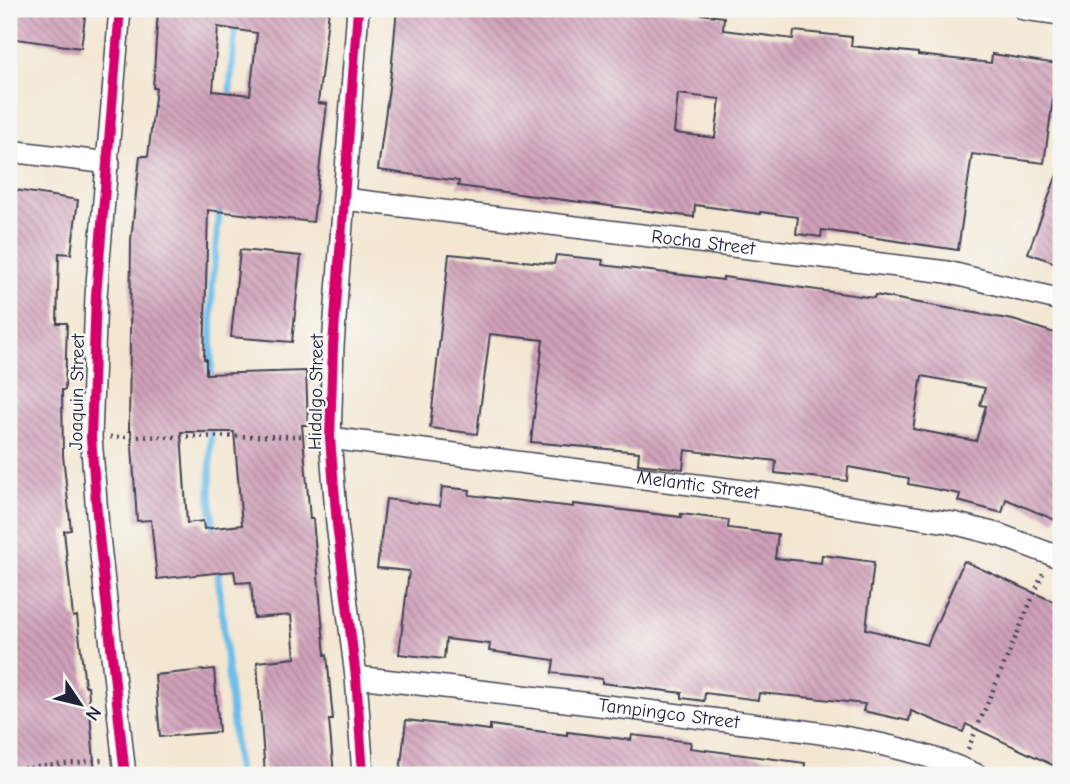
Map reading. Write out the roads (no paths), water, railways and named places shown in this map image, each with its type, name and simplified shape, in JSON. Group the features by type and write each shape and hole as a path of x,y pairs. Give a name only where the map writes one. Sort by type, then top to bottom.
{"street":[{"name":"Joaquin Street","path":"120,9 96,296 92,437 98,527 124,767"},
{"name":"Hidalgo Street","path":"358,9 333,346 330,438 337,524 356,677 363,775"},
{"path":"1024,9 1061,14"},
{"path":"9,151 109,163"},
{"name":"Rocha Street","path":"344,199 947,272 1061,300"},
{"name":"Melantic Street","path":"330,438 770,495 953,523 1000,535 1056,556"},
{"name":"Tampingco Street","path":"356,677 810,731 889,747 969,771"}],"waterway":[{"path":"229,101 237,9"},
{"path":"211,380 212,285 220,204"},
{"path":"211,424 210,495 215,538"},
{"path":"217,563 238,775"}]}
